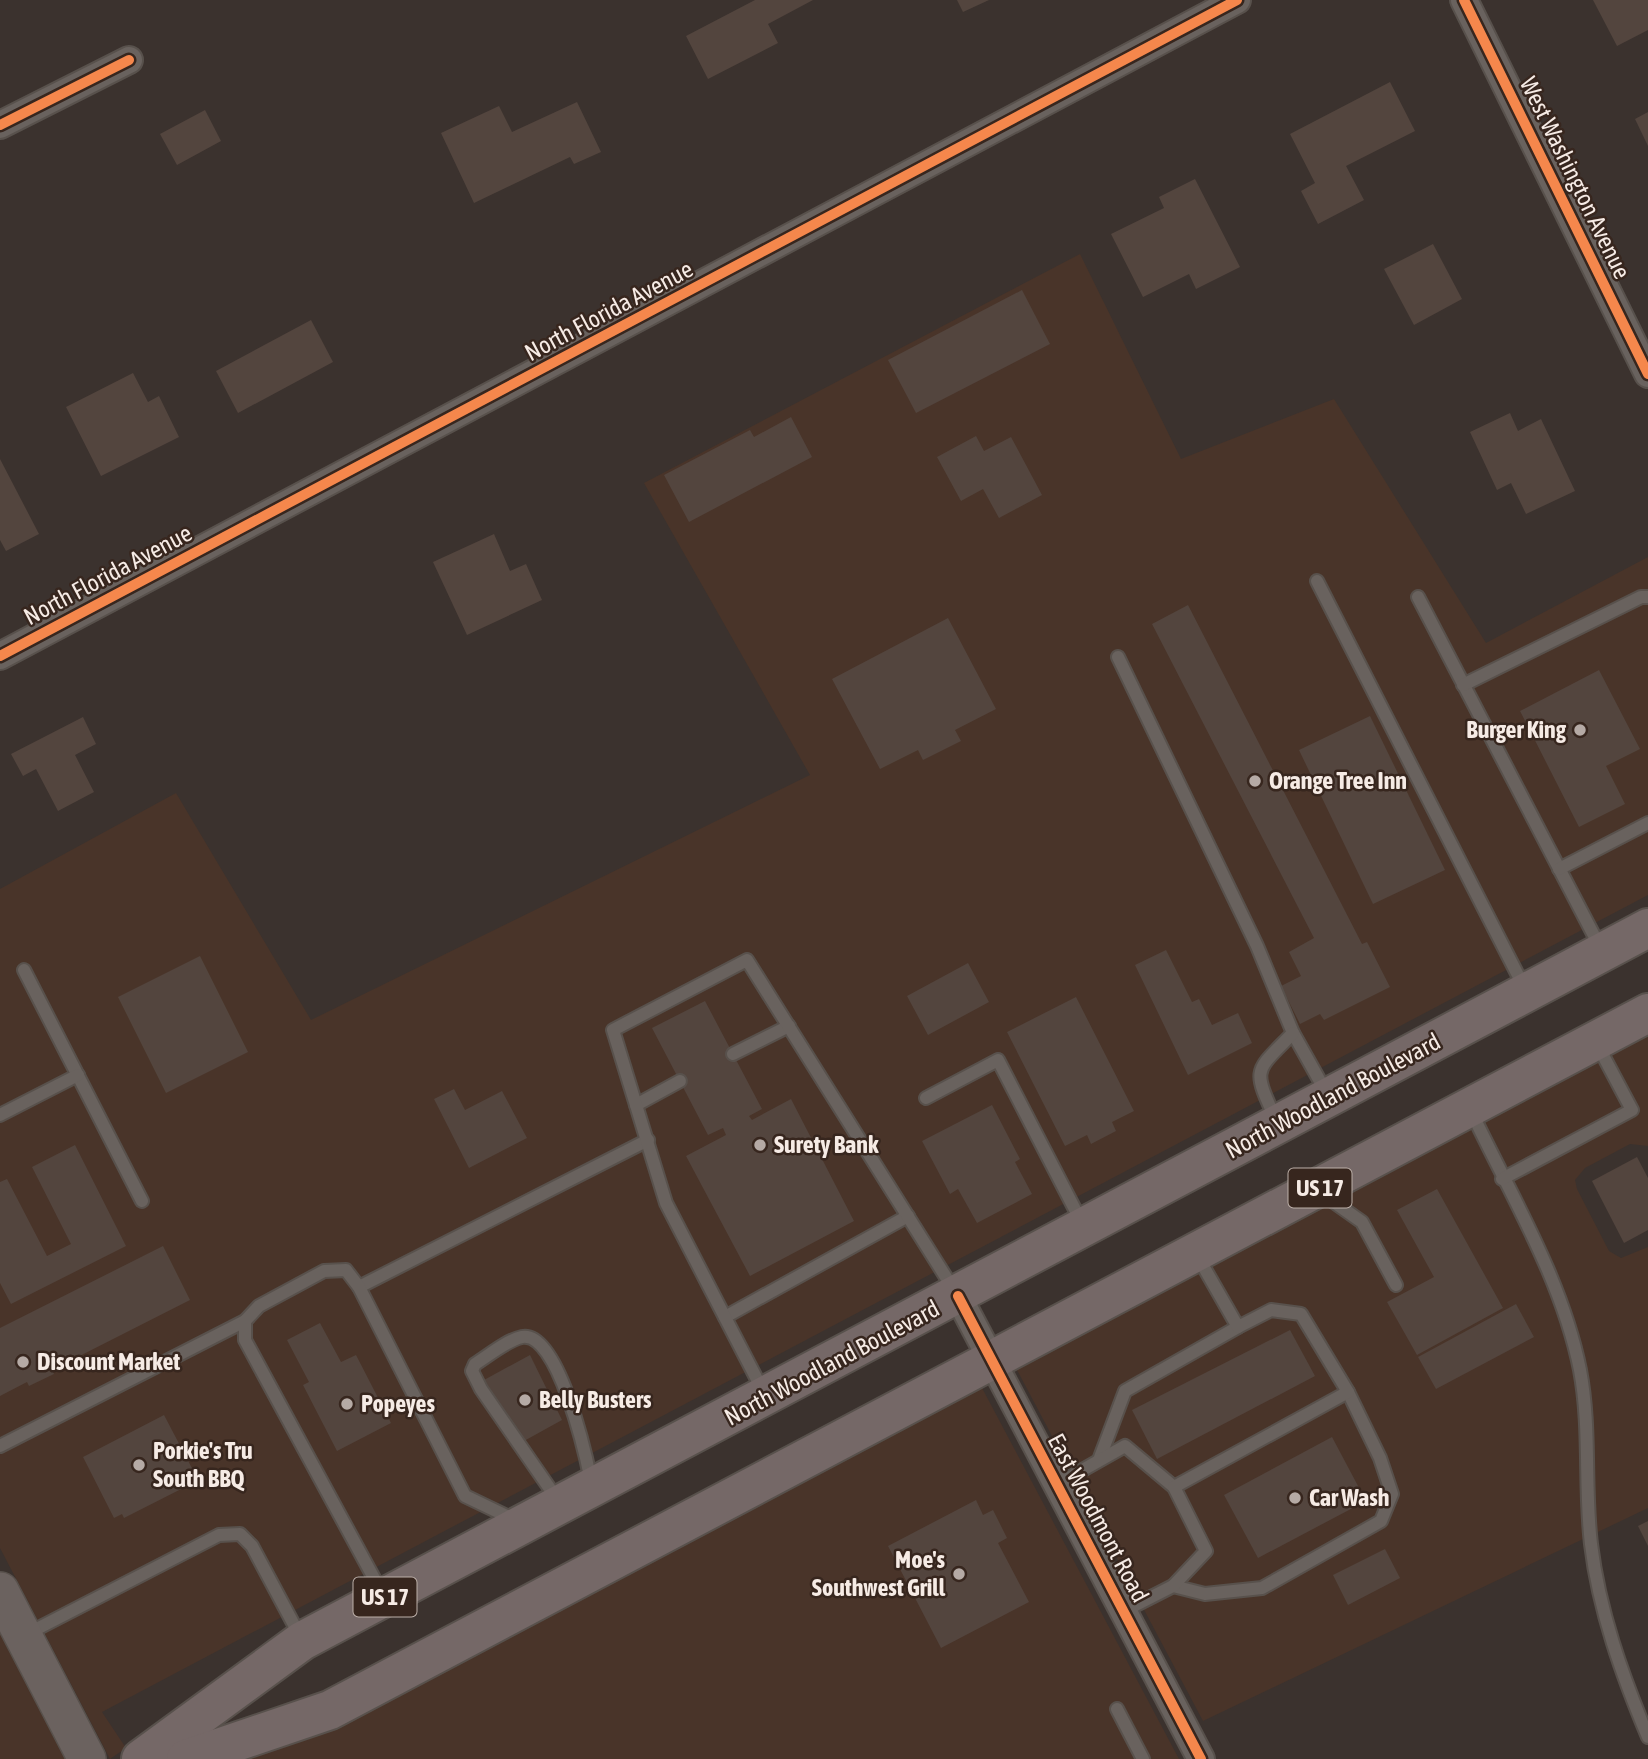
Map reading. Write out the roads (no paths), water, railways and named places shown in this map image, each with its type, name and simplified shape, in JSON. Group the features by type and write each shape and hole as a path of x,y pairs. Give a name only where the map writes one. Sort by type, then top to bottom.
{"main road":[{"name":"North Woodland Boulevard","path":"141,1759 302,1641 958,1296 1648,928"},
{"name":"US 17","path":"186,1759 330,1710 1648,1013"},
{"path":"0,1591 87,1759"}],"street":[{"name":"North Florida Avenue","path":"0,656 1237,0"},
{"name":"West Washington Avenue","path":"1464,0 1648,374"},
{"path":"0,125 129,60"},
{"name":"East Woodmont Road","path":"958,1296 1201,1759"}],"lane":[{"path":"1317,581 1527,993"},
{"path":"1418,597 1603,953"},
{"path":"1463,685 1641,597 1648,597"},
{"path":"1118,657 1257,946 1293,1033 1329,1098"},
{"path":"1559,869 1648,823"},
{"path":"767,1397 666,1203 613,1030 747,960 958,1296"},
{"path":"24,970 142,1201"},
{"path":"733,1054 789,1026"},
{"path":"1279,1125 1258,1076 1261,1066 1293,1033"},
{"path":"1503,1179 1632,1110 1595,1041"},
{"path":"926,1098 998,1060 1084,1228"},
{"path":"0,1115 78,1075"},
{"path":"636,1105 680,1081"},
{"path":"1469,1108 1550,1278 1570,1329 1580,1371 1588,1443 1591,1544 1618,1665 1648,1737"},
{"path":"359,1287 648,1140"},
{"path":"1316,1190 1362,1222 1396,1285"},
{"path":"725,1317 908,1216"},
{"path":"1196,1253 1238,1327"},
{"path":"0,1446 245,1321 259,1306 324,1271 346,1270 359,1287 465,1496 525,1524"},
{"path":"1100,1460 1125,1391 1271,1310 1301,1314 1348,1392 1380,1458 1392,1494 1381,1521 1262,1588 1205,1594 1172,1586"},
{"path":"245,1321 245,1340 384,1598"},
{"path":"522,1337 533,1338 544,1349 563,1384 583,1443 577,1497 481,1389 472,1371 475,1364 522,1337"},
{"path":"1174,1487 1348,1392"},
{"path":"1056,1485 1125,1446 1174,1487 1206,1551 1172,1586 1124,1611"},
{"path":"23,1636 219,1535 240,1534 252,1546 302,1641"},
{"path":"1117,1709 1143,1759"}],"place":[{"name":"Burger King","path":"1580,730"},
{"name":"Orange Tree Inn","path":"1255,781"},
{"name":"Surety Bank","path":"760,1145"},
{"name":"Discount Market","path":"23,1362"},
{"name":"Belly Busters","path":"525,1400"},
{"name":"Popeyes","path":"347,1404"},
{"name":"Porkie's Tru South BBQ","path":"139,1465"},
{"name":"Car Wash","path":"1295,1498"},
{"name":"Moe's Southwest Grill","path":"959,1574"}]}
